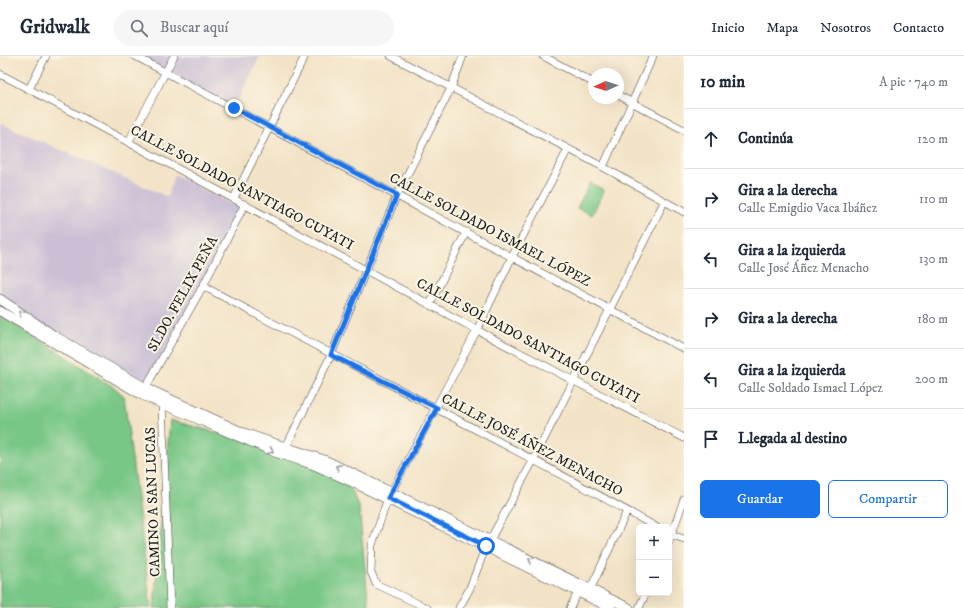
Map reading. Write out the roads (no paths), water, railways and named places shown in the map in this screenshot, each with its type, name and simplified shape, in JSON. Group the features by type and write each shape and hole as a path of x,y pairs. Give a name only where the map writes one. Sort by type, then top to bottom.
{"main road":[{"path":"0,299 53,335 144,391"},
{"path":"0,311 144,391 163,400 277,453 314,465 389,495"},
{"path":"163,400 244,433 327,461 389,495 579,589 611,608"},
{"path":"579,589 590,590 629,608"}],"street":[{"path":"29,89 46,56"},
{"name":"CALLE SOLDADO ISMAEL LÓPEZ","path":"135,56 684,349"},
{"path":"129,142 174,56"},
{"path":"234,198 305,56"},
{"path":"391,56 603,167 684,212"},
{"path":"286,447 331,355 365,269 397,195 450,88 463,56"},
{"path":"544,56 588,79"},
{"path":"603,167 653,56"},
{"name":"CALLE SOLDADO SANTIAGO CUYATI","path":"0,74 129,142 179,171 234,198 478,330 684,438"},
{"path":"624,98 684,130"},
{"path":"427,608 376,584 371,572 372,545 389,495 478,330 512,257 568,149"},
{"path":"459,608 470,588 488,543 534,459 573,379 664,202"},
{"name":"SLDO. FELIX PEÑA","path":"144,391 203,286 245,204"},
{"path":"430,304 466,232"},
{"name":"CALLE JOSÉ ÁÑEZ MENACHO","path":"203,286 331,355 534,459 651,524"},
{"name":"CAMINO A SAN LUCAS","path":"163,400 170,608"},
{"path":"672,532 684,499"},
{"path":"590,590 627,511"},
{"path":"672,537 684,539"},
{"path":"570,608 579,589"},
{"path":"639,608 645,596"}]}
